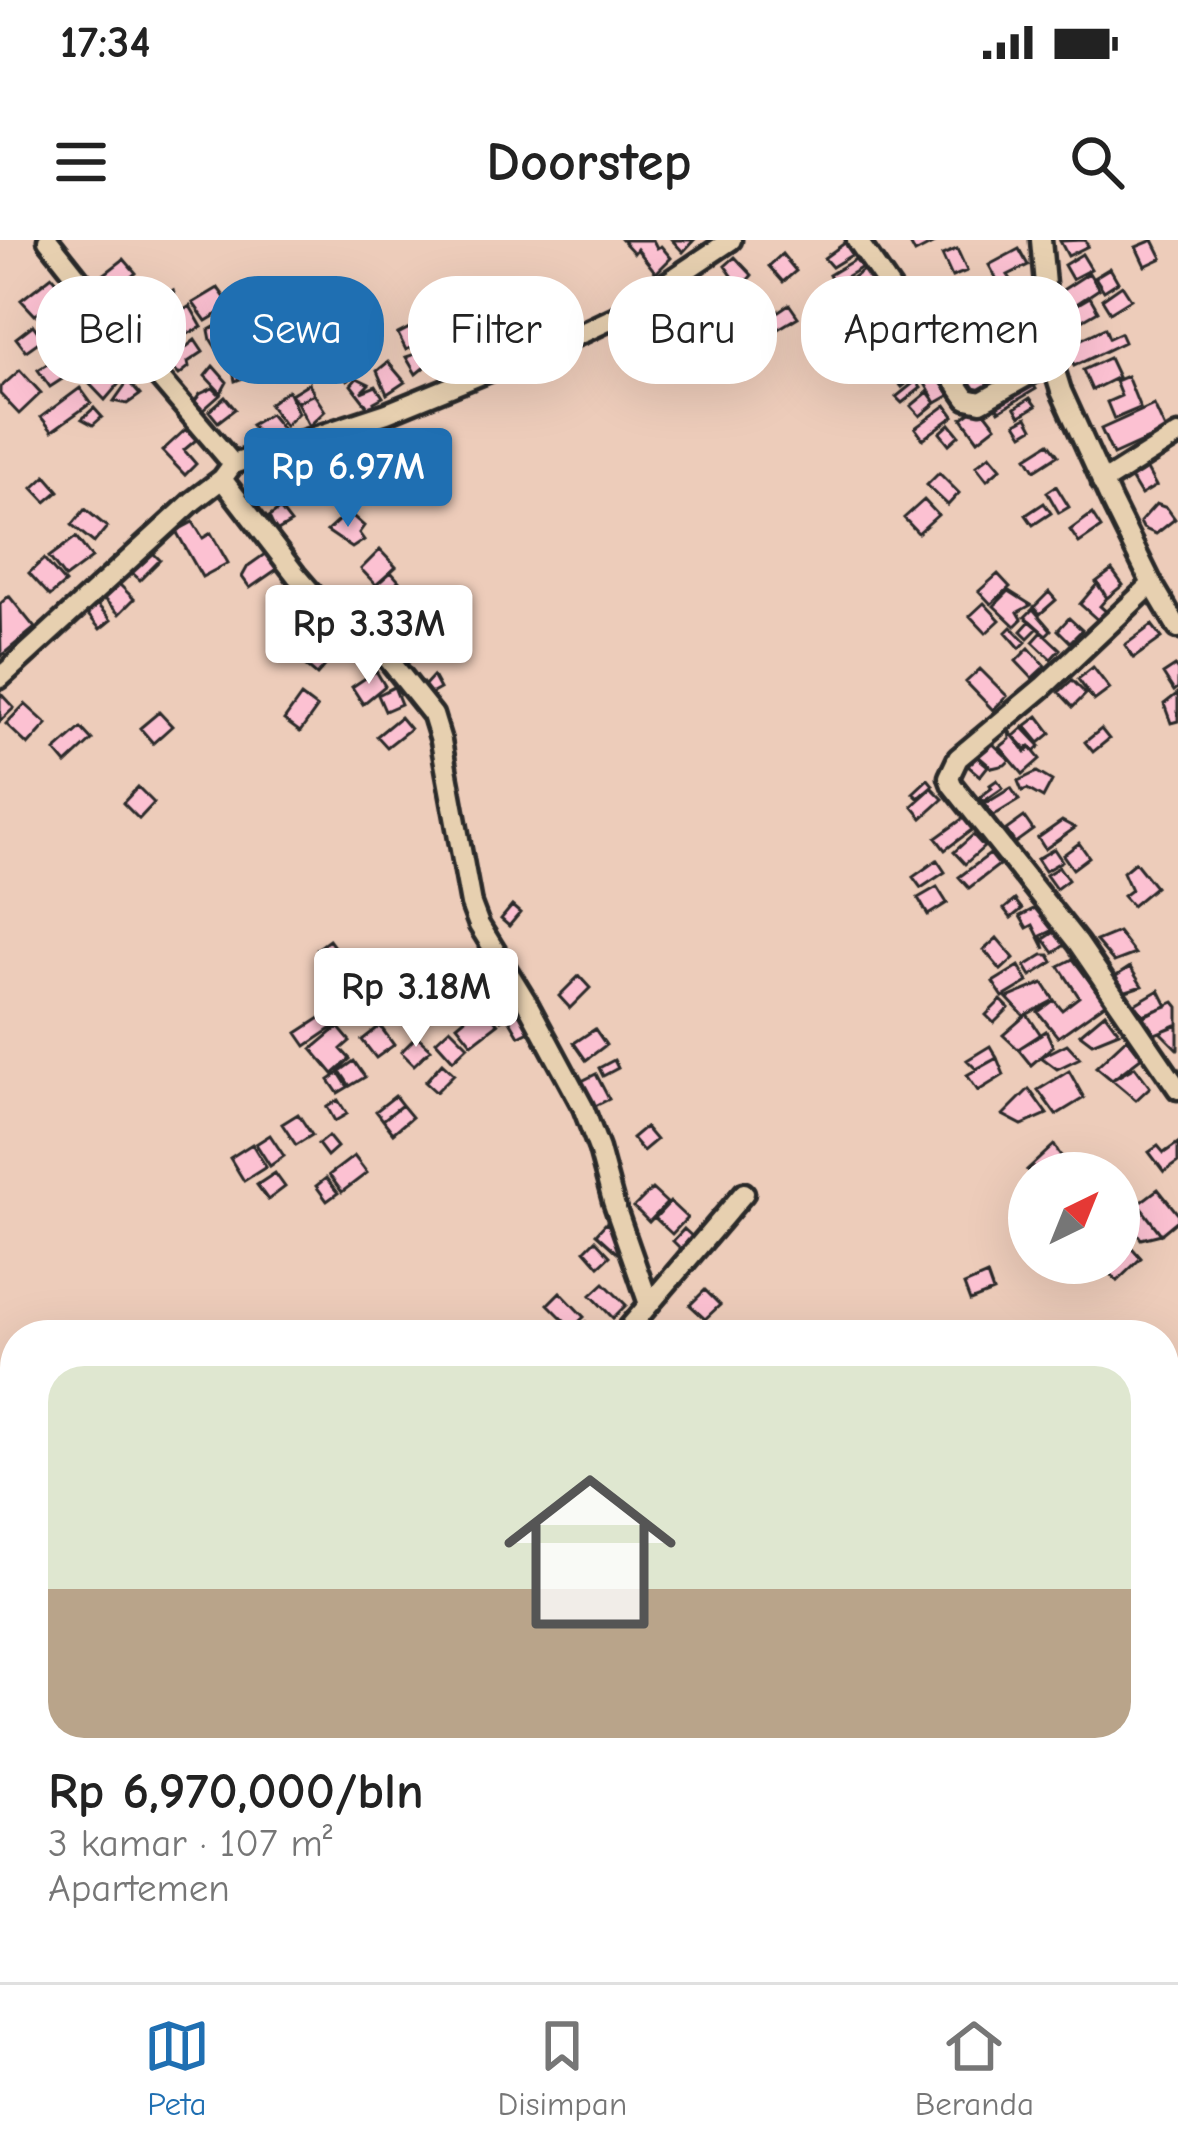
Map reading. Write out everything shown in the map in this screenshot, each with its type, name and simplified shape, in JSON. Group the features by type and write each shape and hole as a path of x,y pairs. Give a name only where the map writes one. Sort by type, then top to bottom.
{"street":[{"path":"48,240 228,472 296,574 340,626 386,655 433,716 471,904 583,1107 649,1304"},
{"path":"2,671 228,472 582,333 635,305 731,240"},
{"path":"857,240 882,276"},
{"path":"1041,240 1044,276"},
{"path":"957,384 967,399 980,402 1012,384"},
{"path":"1060,384 1102,483 1178,628"},
{"path":"1102,483 1178,435"},
{"path":"1152,584 958,758 949,777 1078,943 1178,1089"},
{"path":"636,1320 744,1193"}],"building":[{"path":"622,240 653,240 671,258 656,273 637,249 634,253"},
{"path":"672,240 694,240 683,252"},
{"path":"849,240 863,248 832,267 824,258"},
{"path":"908,240 940,240 915,253"},
{"path":"1085,240 1088,246 1068,256 1060,241"},
{"path":"1153,240 1162,258 1145,266 1136,247"},
{"path":"957,249 967,271 952,276 942,255"},
{"path":"1019,249 1028,265 1009,276 995,276 989,265"},
{"path":"782,254 796,271 783,282 769,266"},
{"path":"1082,254 1091,269 1070,276 1064,265"},
{"path":"735,257 752,275 732,276 725,266"},
{"path":"859,257 864,266 847,276 829,275"},
{"path":"124,259 136,273 132,276 102,276"},
{"path":"872,264 880,276 855,276"},
{"path":"1110,268 1118,282 1104,291 1095,277"},
{"path":"1089,273 1099,289 1081,301 1081,278"},
{"path":"1122,285 1131,299 1110,312 1102,299"},
{"path":"36,288 36,314 35,315 21,300"},
{"path":"210,293 210,319 206,321 193,303"},
{"path":"1090,297 1098,311 1081,321 1081,302"},
{"path":"789,304 798,317 777,330 777,312"},
{"path":"190,306 202,327 186,335 186,309"},
{"path":"33,325 36,329 36,344 26,351 16,338"},
{"path":"1105,328 1109,338 1120,333 1124,342 1081,363 1081,339"},
{"path":"408,329 408,349 406,350 398,334"},
{"path":"195,340 203,352 188,362 186,369 186,347"},
{"path":"1109,358 1118,377 1092,390 1083,370"},
{"path":"388,362 405,382 387,394 383,384"},
{"path":"20,370 41,393 19,414 0,388"},
{"path":"1127,376 1140,408 1114,419 1107,402 1121,396 1115,381"},
{"path":"90,384 119,384 105,400"},
{"path":"126,384 140,395 127,404 114,401"},
{"path":"309,384 314,394 297,402 291,394"},
{"path":"369,384 361,392 376,386 383,397 374,402 377,408 371,411 351,385"},
{"path":"912,384 921,388 902,403 896,397"},
{"path":"925,384 944,384 950,395 936,403"},
{"path":"969,384 998,387 985,394 974,392"},
{"path":"1011,384 1033,384 1036,389 999,411 991,396"},
{"path":"80,388 91,403 52,431 41,417"},
{"path":"213,388 220,395 203,410 194,402"},
{"path":"288,390 298,413 285,426 269,404"},
{"path":"928,392 936,403 920,416 911,406"},
{"path":"314,394 325,411 309,426 297,402"},
{"path":"225,397 235,409 218,422 209,411"},
{"path":"1030,398 1036,406 1020,416 1015,408"},
{"path":"946,405 954,416 923,439 915,428"},
{"path":"980,405 996,426 978,440 962,418"},
{"path":"1154,405 1166,431 1113,455 1101,429"},
{"path":"94,408 102,417 93,425 82,419"},
{"path":"270,414 284,431 269,446 251,425"},
{"path":"1027,417 1033,428 1023,434 1016,423"},
{"path":"950,424 959,435 949,444 940,433"},
{"path":"186,429 196,440 184,450 196,464 185,475 162,451"},
{"path":"1049,443 1058,455 1035,470 1027,457"},
{"path":"329,451 369,501 338,505 325,487 336,480"},
{"path":"990,455 1001,468 987,480 976,466"},
{"path":"297,461 310,474 307,487 299,490 284,469"},
{"path":"1145,466 1156,486 1141,495 1129,475"},
{"path":"275,467 294,488 280,501 261,480"},
{"path":"939,473 959,493 948,505 927,485"},
{"path":"46,476 59,491 46,502 33,488"},
{"path":"1056,486 1069,507 1059,513 1047,492"},
{"path":"924,500 938,515 918,533 904,518"},
{"path":"1044,503 1051,513 1033,525 1026,515"},
{"path":"1156,504 1167,508 1175,519 1156,534 1140,522"},
{"path":"85,509 107,527 94,543 72,525"},
{"path":"280,509 291,523 276,532 269,517"},
{"path":"348,512 364,526 359,533 364,540 352,548 327,531"},
{"path":"1092,514 1101,528 1079,543 1070,530"},
{"path":"193,522 203,538 211,533 228,563 202,577 176,531"},
{"path":"76,537 92,558 65,578 49,557"},
{"path":"148,548 160,560 140,580 128,569"},
{"path":"272,549 283,565 250,588 242,577 248,566"},
{"path":"380,550 396,567 376,585 361,569"},
{"path":"44,559 65,583 50,596 29,573"},
{"path":"1112,570 1123,585 1107,598 1096,582"},
{"path":"391,572 399,581 384,594 376,585"},
{"path":"998,574 1010,587 991,604 979,591"},
{"path":"117,582 134,599 119,614 102,597"},
{"path":"1098,583 1107,598 1100,606 1108,613 1100,622 1080,604"},
{"path":"358,590 371,607 350,623 337,605"},
{"path":"1009,591 1031,605 1018,612 1022,619 1015,626 994,606"},
{"path":"1049,592 1056,600 1040,614 1034,607"},
{"path":"9,596 35,628 1,656 0,604"},
{"path":"94,601 111,620 100,629 84,610"},
{"path":"984,603 1000,620 986,633 970,616"},
{"path":"1033,609 1051,630 1046,635 1025,617"},
{"path":"424,611 436,643 404,665 388,638 424,618"},
{"path":"1069,618 1082,630 1070,642 1058,630"},
{"path":"1030,621 1038,628 1028,638 1021,631"},
{"path":"1152,625 1162,638 1134,658 1125,645"},
{"path":"1011,627 1026,642 1020,648 1006,632"},
{"path":"1042,632 1060,649 1051,659 1033,642"},
{"path":"323,633 340,649 317,675 299,660"},
{"path":"1029,648 1045,666 1032,678 1016,661"},
{"path":"1175,666 1178,688 1174,691 1163,674"},
{"path":"1093,667 1110,689 1094,701 1078,679"},
{"path":"980,669 1007,696 993,710 966,682"},
{"path":"376,671 385,686 363,704 352,687"},
{"path":"433,676 440,689 429,695 424,686"},
{"path":"1072,680 1086,694 1073,707 1059,692"},
{"path":"394,687 401,704 385,711 378,695"},
{"path":"1178,693 1178,721 1171,723 1164,704"},
{"path":"0,695 14,708 0,721"},
{"path":"301,696 317,708 300,732 284,720"},
{"path":"25,704 47,724 28,745 6,724"},
{"path":"159,712 172,726 153,743 140,728"},
{"path":"1038,716 1051,733 1039,743 1025,726"},
{"path":"400,717 410,729 387,747 377,736"},
{"path":"81,728 92,740 66,764 55,751"},
{"path":"1023,728 1040,746 1035,751 1030,746 1026,749 1014,736"},
{"path":"1101,729 1109,739 1093,752 1085,742"},
{"path":"1009,731 1026,752 1031,748 1040,759 1023,774 1000,747 1010,739"},
{"path":"991,742 1010,760 1005,765 992,768 978,756"},
{"path":"976,756 988,766 980,776 968,766"},
{"path":"1037,772 1052,781 1043,798 1022,791 1018,781"},
{"path":"928,779 933,785 918,798 913,793"},
{"path":"997,780 1003,788 983,802 980,797"},
{"path":"138,787 154,803 139,819 123,803"},
{"path":"932,788 943,799 922,818 912,806"},
{"path":"1011,788 1019,800 993,816 985,804"},
{"path":"965,817 973,829 945,850 936,838"},
{"path":"1024,817 1033,830 1015,843 1006,830"},
{"path":"1062,821 1075,828 1045,849 1038,838"},
{"path":"973,835 984,847 965,864 954,852"},
{"path":"1079,843 1089,857 1073,869 1063,855"},
{"path":"1054,849 1062,861 1045,871 1037,859"},
{"path":"990,854 999,865 969,888 959,877"},
{"path":"937,860 945,872 921,888 913,877"},
{"path":"1135,862 1155,887 1132,906 1123,896 1131,890 1123,872"},
{"path":"1059,867 1068,880 1056,889 1046,875"},
{"path":"937,887 947,903 928,915 918,898"},
{"path":"1015,900 1022,909 1011,918 1004,909"},
{"path":"1045,903 1058,928 1041,936 1045,949 1033,925 1027,928 1020,916"},
{"path":"512,906 520,913 509,926 501,919"},
{"path":"1056,931 1066,944 1054,953 1044,939"},
{"path":"1118,932 1135,954 1114,962 1096,941"},
{"path":"997,938 1014,958 1001,970 984,950"},
{"path":"329,940 341,956 330,965 317,949"},
{"path":"487,952 505,976 486,990 468,967"},
{"path":"1043,955 1053,962 1031,976 1025,966"},
{"path":"1073,959 1106,1003 1058,1037 1038,1012 1054,1000 1062,1010 1079,997 1059,966"},
{"path":"341,966 355,983 339,996 326,979"},
{"path":"1019,966 1028,982 1003,997 993,982"},
{"path":"1130,967 1142,986 1120,993 1110,980"},
{"path":"381,969 393,985 375,999 362,983"},
{"path":"579,976 590,988 570,1008 559,996"},
{"path":"326,979 336,992 329,998 319,985"},
{"path":"503,983 510,994 491,1005 484,995"},
{"path":"1043,983 1054,1000 1024,1016 1007,998"},
{"path":"1159,990 1167,1006 1143,1015 1135,1004"},
{"path":"392,995 399,1011 387,1016 380,1000"},
{"path":"513,996 521,1009 501,1020 494,1006"},
{"path":"1001,1000 1009,1008 994,1023 986,1015"},
{"path":"1174,1002 1178,1025 1150,1036 1138,1019"},
{"path":"482,1004 498,1024 472,1044 457,1025"},
{"path":"521,1012 531,1030 519,1036 509,1019"},
{"path":"1105,1013 1119,1032 1092,1043 1080,1034"},
{"path":"326,1014 334,1027 306,1046 297,1033"},
{"path":"1027,1014 1041,1035 1018,1049 1003,1035"},
{"path":"1178,1024 1178,1049 1177,1049 1160,1032"},
{"path":"380,1026 394,1045 376,1058 362,1040"},
{"path":"338,1027 350,1041 341,1049 350,1059 333,1074 312,1049"},
{"path":"450,1028 468,1046 453,1060 436,1041"},
{"path":"595,1029 606,1045 586,1060 574,1043"},
{"path":"1046,1031 1053,1046 1031,1065 1018,1049"},
{"path":"417,1036 431,1049 414,1065 401,1052"},
{"path":"1127,1038 1142,1057 1112,1080 1096,1067"},
{"path":"1067,1044 1080,1058 1057,1069 1041,1057"},
{"path":"990,1046 997,1058 976,1069 967,1060"},
{"path":"997,1058 1004,1075 978,1091 967,1075"},
{"path":"614,1060 618,1068 603,1076 599,1068"},
{"path":"354,1061 365,1077 350,1086 340,1071"},
{"path":"442,1063 454,1074 436,1092 425,1082"},
{"path":"1135,1067 1150,1087 1136,1100 1112,1080"},
{"path":"1069,1071 1084,1098 1056,1115 1038,1090"},
{"path":"339,1073 348,1087 338,1093 329,1080"},
{"path":"596,1074 609,1099 593,1107 580,1082"},
{"path":"1029,1089 1047,1114 1022,1125 1003,1115"},
{"path":"395,1096 402,1105 383,1120 376,1111"},
{"path":"338,1100 347,1114 335,1121 327,1107"},
{"path":"402,1105 412,1117 393,1133 383,1120"},
{"path":"298,1114 312,1135 296,1145 282,1124"},
{"path":"645,1127 656,1140 643,1151 632,1138"},
{"path":"270,1135 284,1156 270,1166 256,1144"},
{"path":"328,1136 337,1147 327,1156 318,1144"},
{"path":"1178,1143 1178,1162 1164,1172 1149,1152 1158,1146 1164,1153"},
{"path":"252,1144 266,1167 244,1181 230,1158"},
{"path":"354,1156 367,1173 342,1192 329,1175"},
{"path":"275,1173 285,1187 268,1200 257,1185"},
{"path":"326,1178 338,1193 327,1201 316,1186"},
{"path":"652,1189 667,1203 649,1222 634,1207"},
{"path":"1158,1189 1178,1220 1161,1234 1140,1202"},
{"path":"670,1202 687,1218 672,1234 655,1218"},
{"path":"1140,1207 1161,1234 1140,1237"},
{"path":"606,1223 627,1242 617,1253 596,1234"},
{"path":"684,1229 698,1242 686,1254 673,1241"},
{"path":"595,1240 610,1256 599,1266 585,1250"},
{"path":"987,1275 993,1292 970,1301 964,1285"},
{"path":"604,1283 626,1305 613,1318 591,1295"},
{"path":"705,1290 720,1305 705,1319 690,1305"},
{"path":"560,1292 584,1317 564,1320 548,1304"}]}
